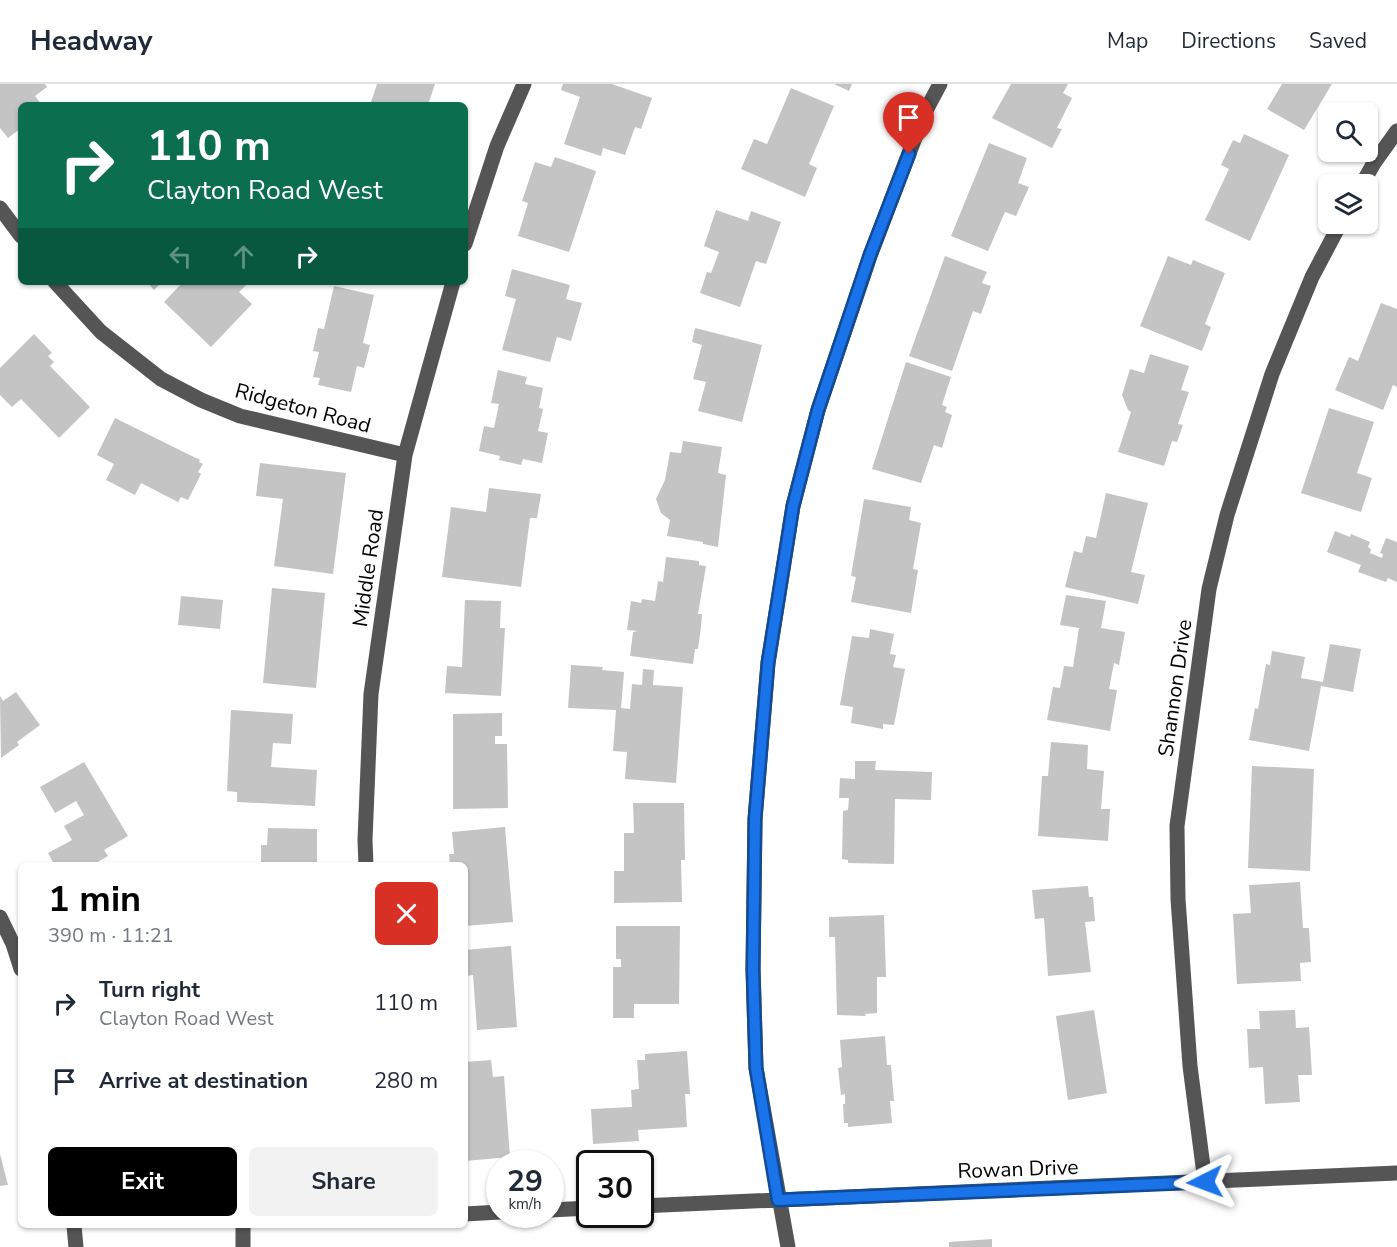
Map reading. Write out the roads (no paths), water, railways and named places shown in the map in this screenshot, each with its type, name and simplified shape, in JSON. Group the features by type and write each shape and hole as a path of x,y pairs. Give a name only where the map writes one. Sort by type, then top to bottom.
{"street":[{"path":"468,235 497,146 524,84"},
{"path":"788,1247 756,1068 753,969 755,819 768,663 793,506 818,410 870,255 924,114 940,84"},
{"path":"1368,174 1397,131"},
{"path":"0,208 18,232"},
{"name":"Shannon Drive","path":"1205,1182 1190,1066 1178,899 1177,826 1209,589 1227,515 1272,374 1311,276 1335,234"},
{"name":"Ridgeton Road","path":"58,285 101,332 161,379 201,400 240,416 405,455"},
{"name":"Middle Road","path":"366,862 371,694 405,455 452,285"},
{"path":"0,917 18,960"},
{"name":"Rowan Drive","path":"654,1205 1397,1173"},
{"path":"468,1214 486,1213"},
{"path":"74,1228 76,1247"},
{"path":"243,1228 243,1247"}]}
